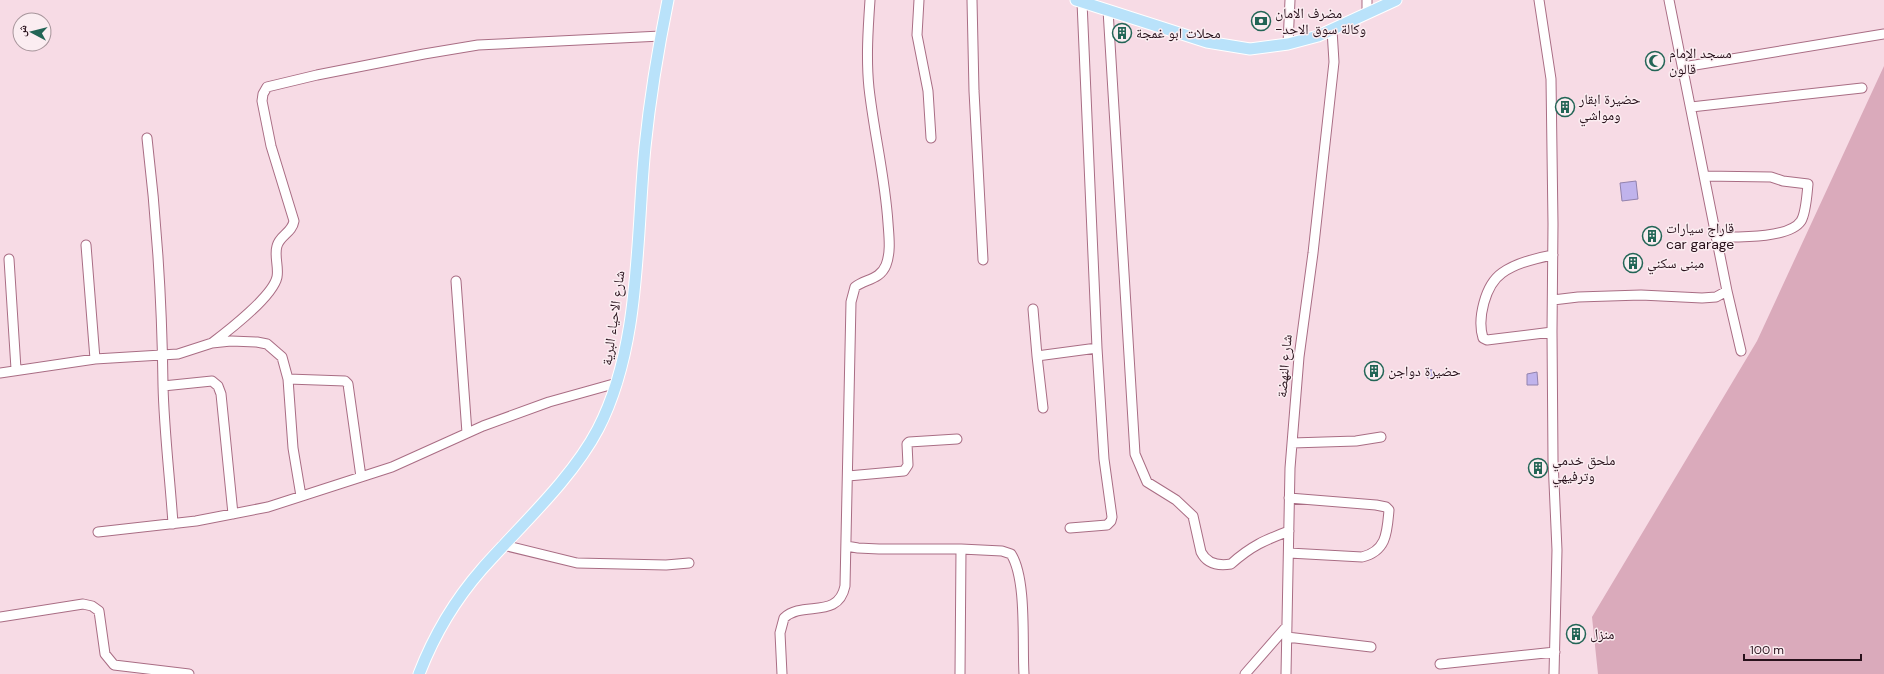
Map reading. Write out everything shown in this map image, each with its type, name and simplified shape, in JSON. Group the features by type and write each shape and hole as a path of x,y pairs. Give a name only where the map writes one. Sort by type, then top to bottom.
{"main road":[{"name":"شارع الاحياء البرية","path":"419,674 440,627 469,585 548,496 583,452 598,429 617,383 628,333 634,283 645,146 661,36 668,0"},
{"path":"1079,1 1189,37 1222,45 1250,49 1288,44 1318,36 1396,0"}],"street":[{"path":"782,674 780,633 784,618 794,611 831,606 843,595 845,586 851,302 855,288 876,277 882,272 888,258 889,248 886,193 868,77 870,0"},
{"path":"919,0 916,35 928,91 931,138"},
{"path":"972,0 974,91 983,260"},
{"path":"1288,44 1290,0"},
{"path":"1367,0 1367,13"},
{"path":"1539,0 1551,79 1554,255 1552,332 1557,550 1554,674"},
{"path":"1669,0 1727,291 1741,351"},
{"path":"1070,528 1107,525 1111,521 1112,517 1104,459 1079,1"},
{"path":"1108,10 1135,454 1147,482 1176,500 1193,516 1201,552 1204,558 1213,563 1231,564 1248,549 1262,541 1289,530"},
{"name":"شارع النهضة","path":"1286,674 1289,498 1292,443 1299,357 1313,253 1334,62 1332,30"},
{"path":"1682,67 1884,34"},
{"path":"212,344 243,318 267,292 277,278 276,246 282,237 293,226 294,221 271,146 262,101 263,94 267,87 317,75 478,45 661,36"},
{"path":"1691,107 1862,88"},
{"path":"147,138 156,212 164,354 163,386 173,524"},
{"path":"1704,176 1771,177 1783,181 1808,184 1802,220 1795,228 1769,235 1716,237"},
{"path":"86,245 95,359"},
{"path":"1552,332 1487,340 1482,338 1481,334 1482,309 1486,296 1498,276 1503,272 1539,257 1554,255"},
{"path":"9,259 16,370"},
{"path":"456,281 467,433"},
{"path":"1553,300 1578,297 1641,295 1702,298 1716,297 1727,291"},
{"path":"1033,309 1043,408"},
{"path":"0,373 95,359 178,354 212,344 249,341 267,344 282,356 288,378 293,448 301,496"},
{"path":"1037,356 1097,348"},
{"path":"288,378 345,381 348,384 361,477"},
{"path":"163,386 212,382 218,386 232,514"},
{"path":"98,532 173,524 268,507 392,467 467,433 549,402 617,383"},
{"path":"1292,443 1356,441 1381,437"},
{"path":"848,476 904,471 907,468 907,444 909,442 957,439"},
{"path":"1289,498 1376,504 1386,507 1389,510 1388,530 1384,540 1379,549 1370,555 1362,557 1289,554"},
{"path":"503,545 577,563 666,565 689,563"},
{"path":"846,546 858,548 1002,550 1011,554 1014,559 1021,601 1024,674"},
{"path":"960,674 961,549"},
{"path":"0,617 83,604 92,606 99,611 105,654 114,664 189,674"},
{"path":"1245,674 1287,626"},
{"path":"1287,637 1371,647"},
{"path":"1440,664 1555,652"}],"shaded area":[{"path":"1884,66 1884,674 1598,674 1592,617 1757,341"},
{"path":"1636,181 1638,199 1622,201 1620,183"},
{"path":"1430,369 1435,374 1430,379 1425,374"},
{"path":"1537,372 1538,385 1527,385 1527,374"}],"place":[{"name":"مضرف الامان -وكالة سوق الاحد","path":"1261,21"},
{"name":"محلات ابو غمجة","path":"1122,33"},
{"name":"مسجد الإمام قالون","path":"1655,61"},
{"name":"حضيرة ابقار ومواشي","path":"1565,107"},
{"name":"قاراج سيارات car garage","path":"1652,236"},
{"name":"مبنى سكني","path":"1633,263"},
{"name":"حضيرة دواجن","path":"1374,371"},
{"name":"ملحق خدمي وترفيهي","path":"1538,468"},
{"name":"منزل","path":"1576,634"}]}
